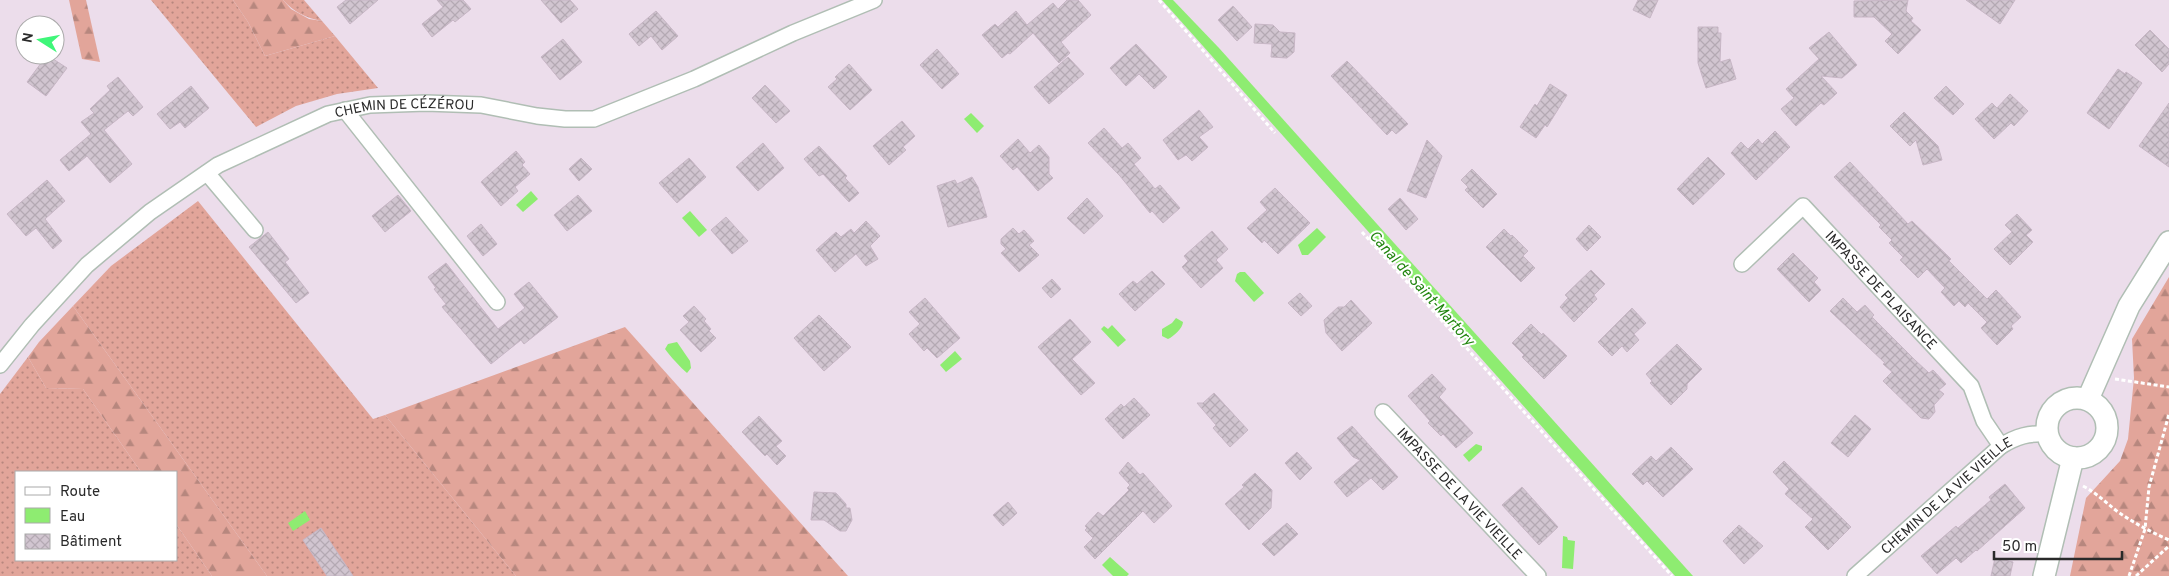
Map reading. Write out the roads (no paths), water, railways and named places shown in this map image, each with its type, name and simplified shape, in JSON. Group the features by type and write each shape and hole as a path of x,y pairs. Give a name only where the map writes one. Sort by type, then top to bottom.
{"main road":[{"path":"2088,399 2129,306 2169,242"},
{"path":"2070,398 2088,399 2097,404 2103,411 2107,420 2108,430 2105,440 2092,454 2083,458 2073,458 2057,450 2047,434 2047,425 2054,408 2070,398"},
{"path":"2044,576 2073,458"}],"street":[{"name":"CHEMIN DE CÉZÉROU","path":"0,365 32,324 88,265 150,212 218,166 328,114 370,105 426,103 481,105 536,116 594,119 694,79 793,32 874,0"},
{"path":"346,110 497,302"},
{"path":"207,173 255,230"},
{"name":"IMPASSE DE PLAISANCE","path":"1742,264 1803,206 1971,386 1984,421 2001,446"},
{"name":"IMPASSE DE LA VIE VIEILLE","path":"1383,412 1538,576"},
{"name":"CHEMIN DE LA VIE VIEILLE","path":"1855,576 2001,446 2015,437 2032,433 2047,434"}],"water":[{"name":"Canal de Saint-Martory","path":"1162,0 1173,0 1219,48 1693,576 1675,576"},
{"path":"971,113 984,126 977,133 964,119"},
{"path":"531,191 538,199 523,212 516,205"},
{"path":"690,211 707,230 699,237 682,218"},
{"path":"1317,228 1326,237 1308,255 1302,255 1298,245"},
{"path":"1245,272 1264,293 1254,302 1235,281 1237,274"},
{"path":"1176,318 1183,322 1180,329 1168,339 1162,336 1162,329"},
{"path":"1112,325 1126,340 1118,347 1101,329 1104,326 1108,329"},
{"path":"677,342 690,361 691,368 687,373 665,349 668,344"},
{"path":"955,351 962,359 946,372 940,365"},
{"path":"1476,444 1482,446 1482,450 1469,462 1463,455"},
{"path":"305,511 310,520 293,531 288,523"},
{"path":"1563,536 1567,537 1568,540 1575,541 1573,569 1562,568"},
{"path":"1110,557 1129,574 1127,576 1113,576 1102,565"}]}
